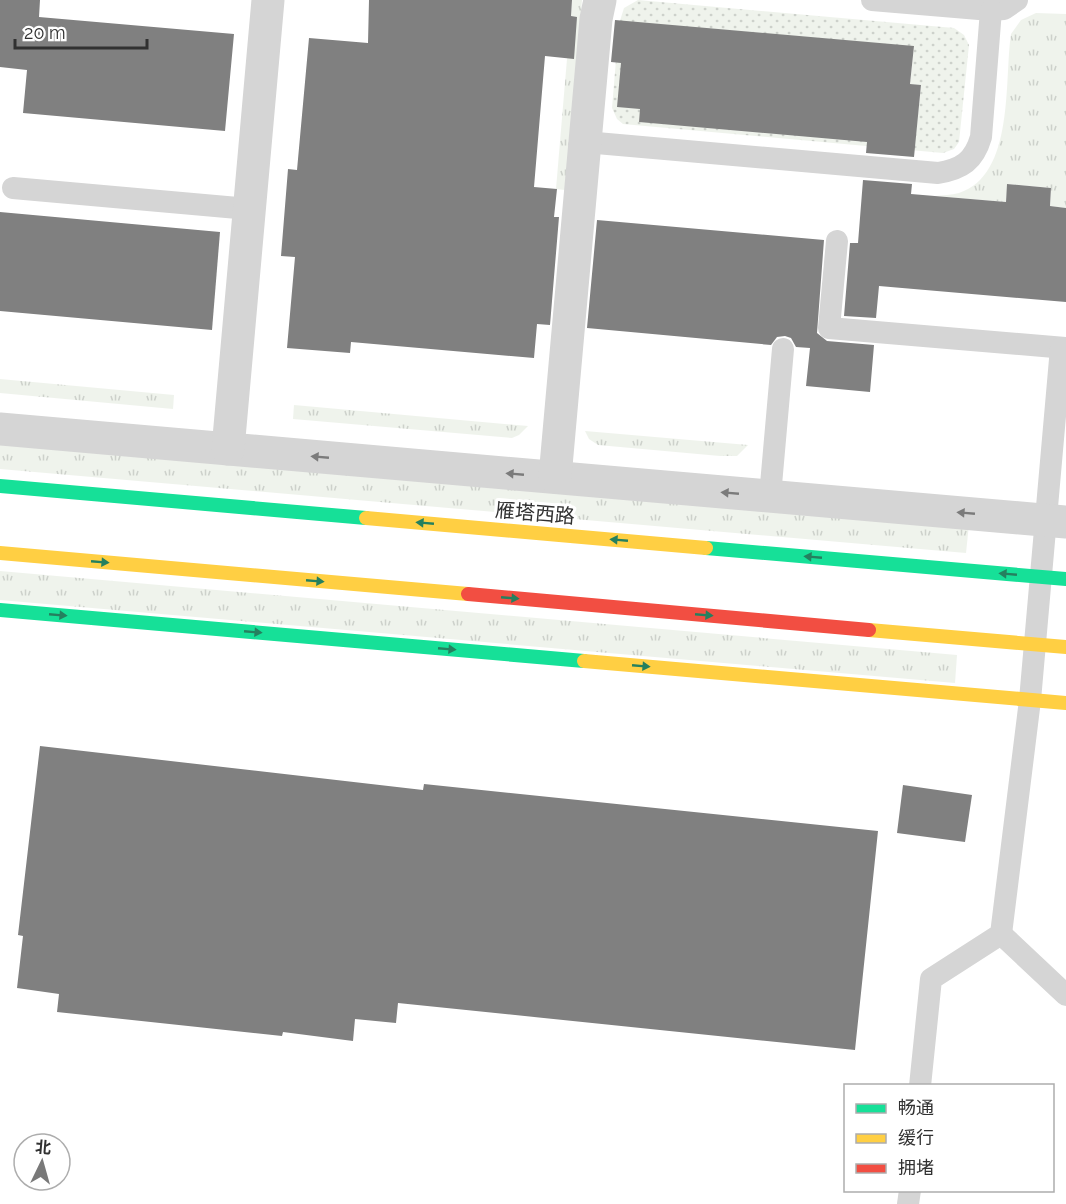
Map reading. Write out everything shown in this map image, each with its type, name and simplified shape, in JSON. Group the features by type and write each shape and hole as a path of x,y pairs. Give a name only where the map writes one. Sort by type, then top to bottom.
{"main road":[{"name":"雁塔西路","path":"0,486 1066,579"},
{"path":"0,553 1066,646"},
{"path":"0,610 1066,703"}],"street":[{"path":"228,449 268,0"},
{"path":"555,477 596,18 600,0"},
{"path":"0,429 1056,521"}],"lane":[{"path":"872,0 991,10 1004,9 1017,0"},
{"path":"585,142 938,173 954,171 967,164 977,152 981,137 991,10"},
{"path":"12,188 249,209"},
{"path":"837,241 829,328 1064,348 1056,521 1041,577 1030,700 1000,934"},
{"path":"770,496 783,349"},
{"path":"1000,934 1066,995"},
{"path":"920,1084 931,978 1000,934"}],"green space":[{"path":"572,0 582,0 565,190 556,189"},
{"path":"638,0 954,28 964,35 969,45 959,142 954,149 943,153 623,124 617,119 612,108 619,24 624,8","holes":["914,47 910,84 921,86 916,133 622,59"]},
{"path":"1036,13 1066,14 1066,208 1050,206 1051,188 1008,184 1006,202 935,196 959,193 977,183 990,167 998,147 1003,124 1011,34 1021,20"},
{"path":"0,379 174,395 173,409 0,393"},
{"path":"294,405 528,426 512,438 293,419"},
{"path":"585,431 748,445 737,456 720,456 598,445 589,439"},
{"path":"0,439 969,524 966,553 0,469"},
{"path":"0,571 957,655 955,683 0,600"}],"building":[{"path":"0,0 40,0 39,17 234,34 225,131 23,113 27,70 0,67"},
{"path":"369,0 572,0 571,16 577,17 574,59 545,56 534,187 557,189 554,217 559,217 550,325 537,324 534,358 351,342 350,353 287,348 295,257 281,256 288,169 297,170 309,38 368,43"},
{"path":"615,20 914,46 910,84 921,85 914,157 866,153 867,142 639,122 640,109 617,107 621,63 611,62"},
{"path":"863,180 912,184 911,194 1006,202 1007,184 1051,188 1050,206 1066,208 1066,302 879,286 876,318 844,316 850,243 858,243"},
{"path":"0,212 220,232 212,330 0,311"},
{"path":"597,220 824,240 817,333 827,341 874,345 870,392 806,386 810,348 796,347 791,338 785,336 777,337 771,345 587,328"},
{"path":"40,746 423,790 424,784 878,831 855,1050 398,1003 396,1023 355,1019 353,1041 283,1032 282,1036 57,1012 59,994 17,988 23,936 18,935"},
{"path":"903,785 972,795 965,842 897,833"}],"traffic: fast":[{"path":"0,486 366,518"},
{"path":"706,548 1066,579"},
{"path":"0,610 584,661"}],"traffic: slow":[{"path":"366,518 706,548"},
{"path":"0,553 468,594"},
{"path":"869,630 1066,647"},
{"path":"584,661 1066,703"}],"traffic: jam":[{"path":"468,594 869,630"}]}
